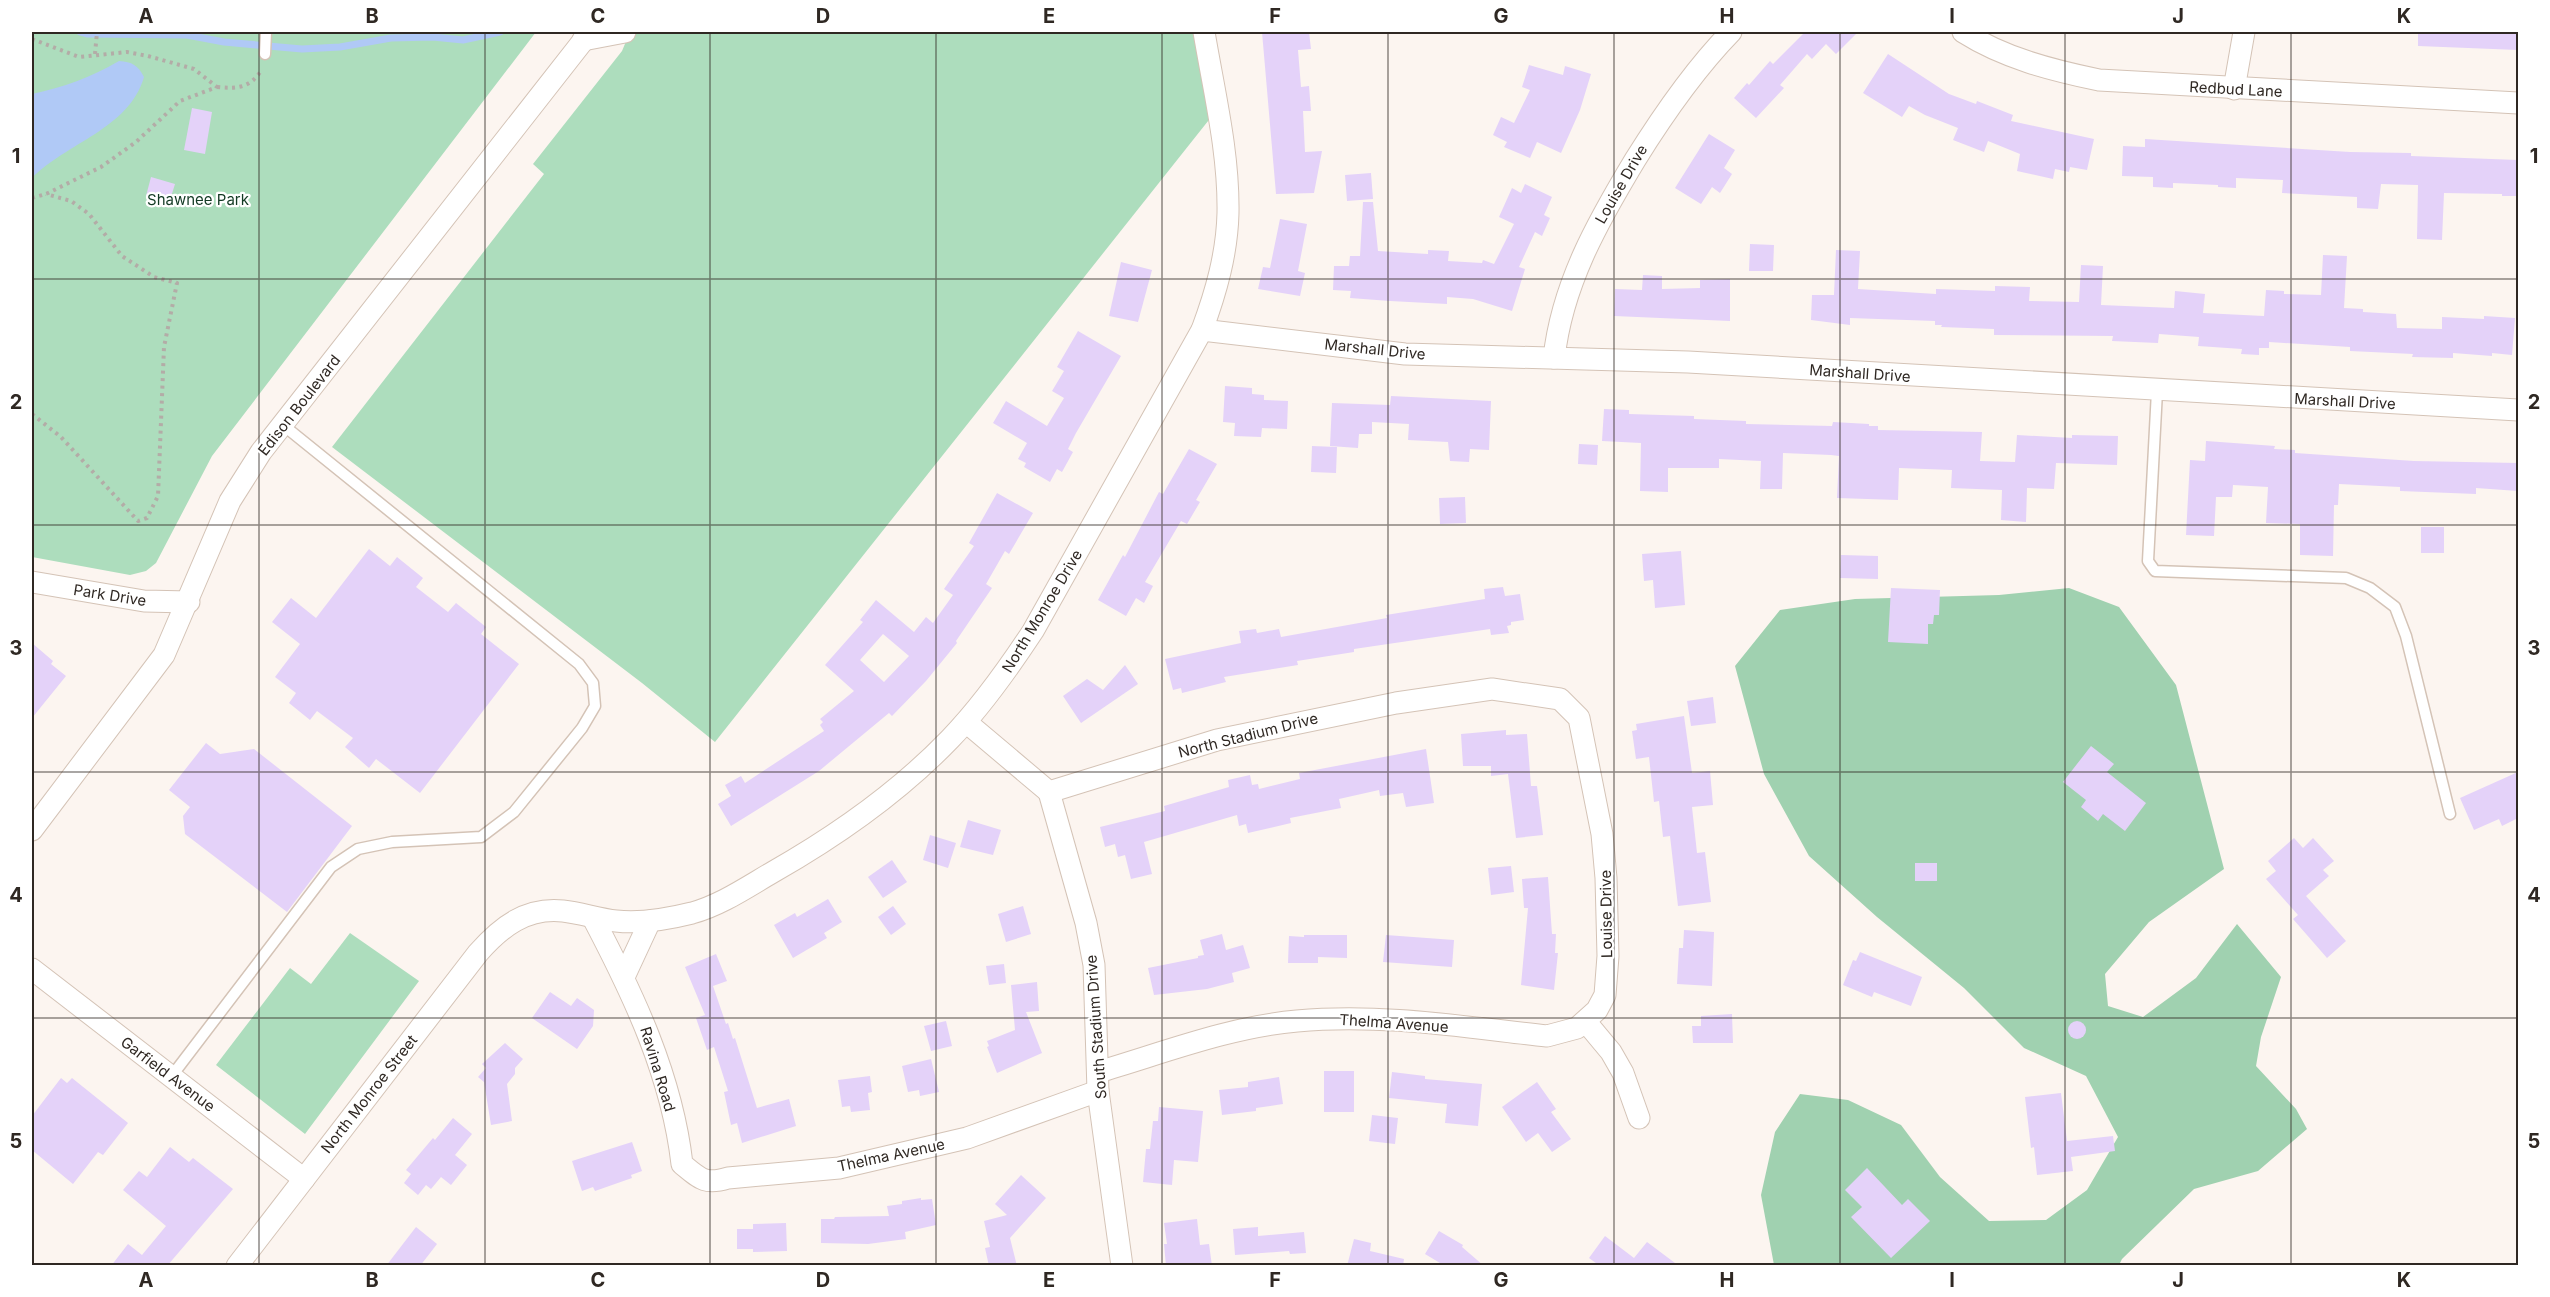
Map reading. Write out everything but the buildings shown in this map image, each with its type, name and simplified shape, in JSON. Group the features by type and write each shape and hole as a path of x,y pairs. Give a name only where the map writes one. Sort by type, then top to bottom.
{"street":[{"name":"Edison Boulevard","path":"32,830 164,655 189,602 230,501 261,452 581,34 625,32"},
{"name":"North Monroe Drive","path":"505,926 525,914 548,910 619,922 650,921 695,912 721,902 826,842 889,795 921,768 966,722 1001,678 1033,631 1202,330 1220,275 1228,214 1224,147 1204,32"},
{"name":"Louise Drive","path":"1554,358 1557,330 1564,304 1572,280 1597,225 1651,134 1682,90 1731,32"},
{"name":"Redbud Lane","path":"1963,32 2012,56 2051,70 2127,83 2518,103"},
{"path":"2234,89 2244,32"},
{"name":"Marshall Drive","path":"1202,330 1405,354 1688,362 2157,391 2518,410"},
{"name":"Park Drive","path":"32,582 144,601 189,602"},
{"name":"North Stadium Drive","path":"1049,792 1217,740 1396,703 1492,689 1560,699"},
{"name":"Louise Drive","path":"1560,699 1579,718 1602,834 1606,878 1608,956 1605,995 1597,1010 1586,1022"},
{"path":"966,722 1049,792"},
{"name":"South Stadium Drive","path":"1049,792 1086,923 1095,976 1098,1082 1122,1266"},
{"name":"Ravina Road","path":"593,918 624,977 649,1035 669,1095 682,1164"},
{"path":"624,977 650,921"},
{"name":"North Monroe Street","path":"237,1266 478,953 505,926"},
{"name":"Garfield Avenue","path":"32,969 304,1179"},
{"name":"Thelma Avenue","path":"682,1164 698,1177 713,1183 728,1178 839,1168 967,1138 1098,1082 1237,1031 1296,1021 1380,1019 1547,1036 1567,1032 1586,1022"},
{"path":"1586,1022 1611,1052 1623,1073 1639,1118"}],"lane":[{"path":"265,54 266,32"},
{"path":"2157,391 2148,561 2155,571 2346,578 2370,588 2395,607 2406,636 2450,814"},
{"path":"171,1077 331,867 358,849 392,842 481,837 514,812 582,728 595,706 592,683 579,664 283,425"}],"path":[{"path":"95,54 97,32"},
{"path":"32,39 79,57 127,52 148,56 194,69 217,87"},
{"path":"32,198 46,194 119,155 180,101 217,87 244,87 257,78 265,54"},
{"path":"32,414 61,437 138,520 147,518 158,496 164,347 177,283 154,277 122,256 89,214 71,201 46,194"}],"green space":[{"name":"Shawnee Park","path":"32,32 536,32 212,456 156,563 146,571 130,575 32,557"},
{"path":"630,32 1206,32 1216,111 715,742 642,683 332,447 544,174 533,164 622,51"},
{"path":"2069,588 2119,607 2176,685 2224,869 2149,922 2105,974 2108,1006 2143,1017 2196,978 2237,924 2281,977 2261,1037 2256,1066 2296,1109 2307,1129 2258,1171 2194,1189 2122,1259 2119,1265 1774,1265 1761,1195 1775,1132 1800,1094 1848,1100 1901,1125 1940,1177 1989,1221 2046,1220 2087,1190 2118,1137 2086,1076 2024,1048 1964,988 1877,917 1809,856 1764,774 1735,666 1780,610 1855,599 1999,595"},
{"path":"350,933 419,981 305,1134 216,1065 290,968 311,984"}],"water":[{"path":"119,61 134,65 144,77 136,95 125,110 111,123 46,166 32,178 32,94 77,81"}],"waterway":[{"path":"80,32 87,34 187,35 224,42 302,49 340,47 391,38 433,37 463,40 500,32"}]}
